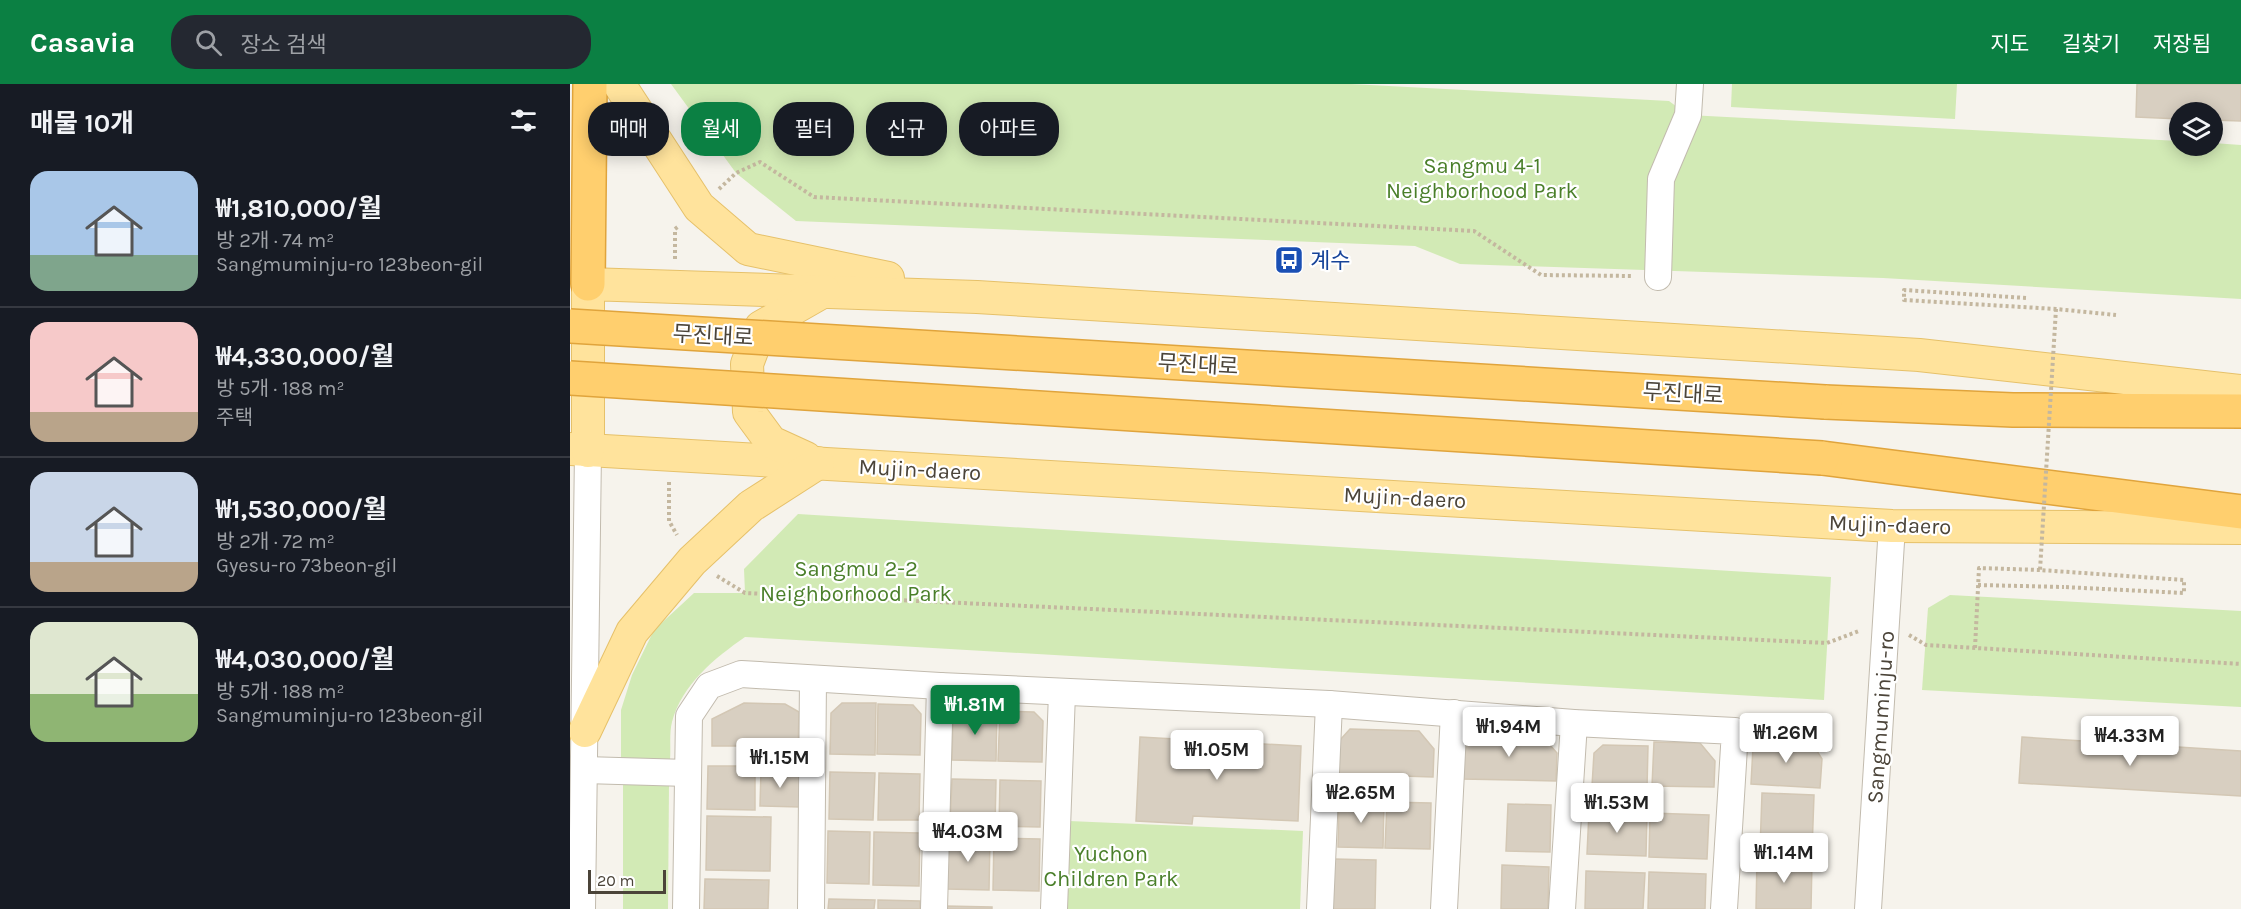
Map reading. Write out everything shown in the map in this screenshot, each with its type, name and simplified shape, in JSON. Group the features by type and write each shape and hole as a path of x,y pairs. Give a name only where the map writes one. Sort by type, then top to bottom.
{"highway":[{"path":"579,284 590,84"},
{"name":"무진대로","path":"570,326 1825,402 2013,410 2241,411"},
{"path":"570,378 1822,458 2241,512"}],"main road":[{"path":"619,84 699,207 748,249 977,297"},
{"path":"579,450 579,284 977,297 1918,355 2241,391"},
{"path":"818,463 771,442 749,412 747,364 761,327 826,291"},
{"name":"Mujin-daero","path":"579,450 1892,526 2241,528"},
{"path":"585,731 632,632 692,561 752,506 818,463"}],"street":[{"path":"1658,277 1661,179 1688,115 1690,84"},
{"path":"579,450 585,731 582,909"},
{"name":"Sangmuminju-ro","path":"1868,909 1892,526"},
{"path":"686,909 689,717 709,686 741,674 1062,693 1329,704 1574,723 1735,731 1724,909"},
{"path":"810,909 813,679"},
{"path":"934,909 940,686"},
{"path":"1054,909 1062,693"},
{"path":"1320,909 1329,704"},
{"path":"1444,909 1454,713"},
{"path":"1562,909 1574,723"},
{"path":"584,770 688,773"}],"path":[{"path":"675,287 675,230 736,173 760,162 814,197 1474,231 1541,275 1658,277"},
{"path":"2026,298 1904,290 1904,300 2116,315"},
{"path":"2040,570 2056,309"},
{"path":"670,456 669,521 692,561 745,593 1827,643 1887,621 1926,645 2241,664"},
{"path":"1975,648 1978,585 1979,568 2184,580 2184,593 1978,585"}],"green space":[{"name":"Sangmu 4-1 Neighborhood Park","path":"671,84 1351,84 1669,101 1688,115 2169,140 2169,156 2223,156 2223,144 2241,145 2241,299 1883,278 1460,264 1415,246 796,221 736,173 724,156 761,156 761,102 684,102"},
{"path":"1732,84 1957,84 1955,119 1731,107"},
{"name":"Sangmu 2-2 Neighborhood Park","path":"798,514 1831,577 1824,700 745,637 711,663 683,696 671,726 670,760 621,758 621,710 632,675 654,630 694,593 745,593 744,569"},
{"path":"1950,595 2241,611 2241,707 1922,690 1928,608"},
{"path":"623,785 669,785 668,909 623,909"},
{"name":"Yuchon Children Park","path":"1069,821 1303,831 1300,909 1066,909"}],"building":[{"path":"2137,84 2241,84 2241,121 2223,120 2223,102 2169,102 2169,118 2136,117"},
{"path":"744,703 785,704 799,712 798,746 712,746 712,719"},
{"path":"842,703 876,703 875,755 830,754 831,713"},
{"path":"878,704 913,705 921,714 920,755 877,754"},
{"path":"964,709 997,710 996,761 952,760 953,719"},
{"path":"1000,711 1034,712 1043,721 1042,762 998,761"},
{"path":"1350,729 1419,731 1434,749 1433,777 1339,774 1340,740"},
{"path":"1474,734 1542,736 1557,753 1556,781 1462,779 1463,745"},
{"path":"1140,737 1301,746 1298,821 1193,816 1192,824 1136,821"},
{"path":"2022,737 2241,751 2241,796 2019,783"},
{"path":"1760,740 1812,743 1822,759 1820,788 1751,784 1753,747"},
{"path":"1654,742 1700,743 1715,761 1714,787 1652,786"},
{"path":"1603,745 1648,746 1647,788 1592,786 1594,753"},
{"path":"708,766 755,766 755,810 707,809"},
{"path":"761,771 800,772 800,807 760,806"},
{"path":"830,772 875,773 873,820 829,819"},
{"path":"879,773 920,774 919,820 878,820"},
{"path":"952,779 996,780 995,826 950,826"},
{"path":"1000,780 1041,781 1040,827 999,826"},
{"path":"1762,793 1814,795 1812,851 1760,850"},
{"path":"1339,800 1384,801 1383,848 1338,847"},
{"path":"1387,802 1431,803 1430,849 1385,848"},
{"path":"1508,804 1551,805 1550,852 1506,851"},
{"path":"1589,812 1647,813 1646,856 1587,854"},
{"path":"1650,813 1709,815 1707,859 1649,857"},
{"path":"707,816 771,817 770,871 706,870"},
{"path":"828,831 870,832 869,884 827,883"},
{"path":"874,832 920,833 919,886 873,885"},
{"path":"948,836 990,837 989,890 947,889"},
{"path":"994,838 1040,839 1039,891 993,890"},
{"path":"1334,859 1376,860 1375,909 1333,909"},
{"path":"1757,859 1812,861 1811,909 1756,909"},
{"path":"1502,865 1549,867 1548,909 1501,909"},
{"path":"1586,871 1645,873 1643,909 1585,909"},
{"path":"1649,872 1706,874 1705,909 1648,909"},
{"path":"705,879 769,880 768,909 704,909"},
{"path":"829,899 875,900 874,909 828,909"},
{"path":"878,900 920,901 920,909 878,909"},
{"path":"945,906 992,907 992,909 945,909"}],"place":[{"name":"계수","path":"1289,260"}]}
